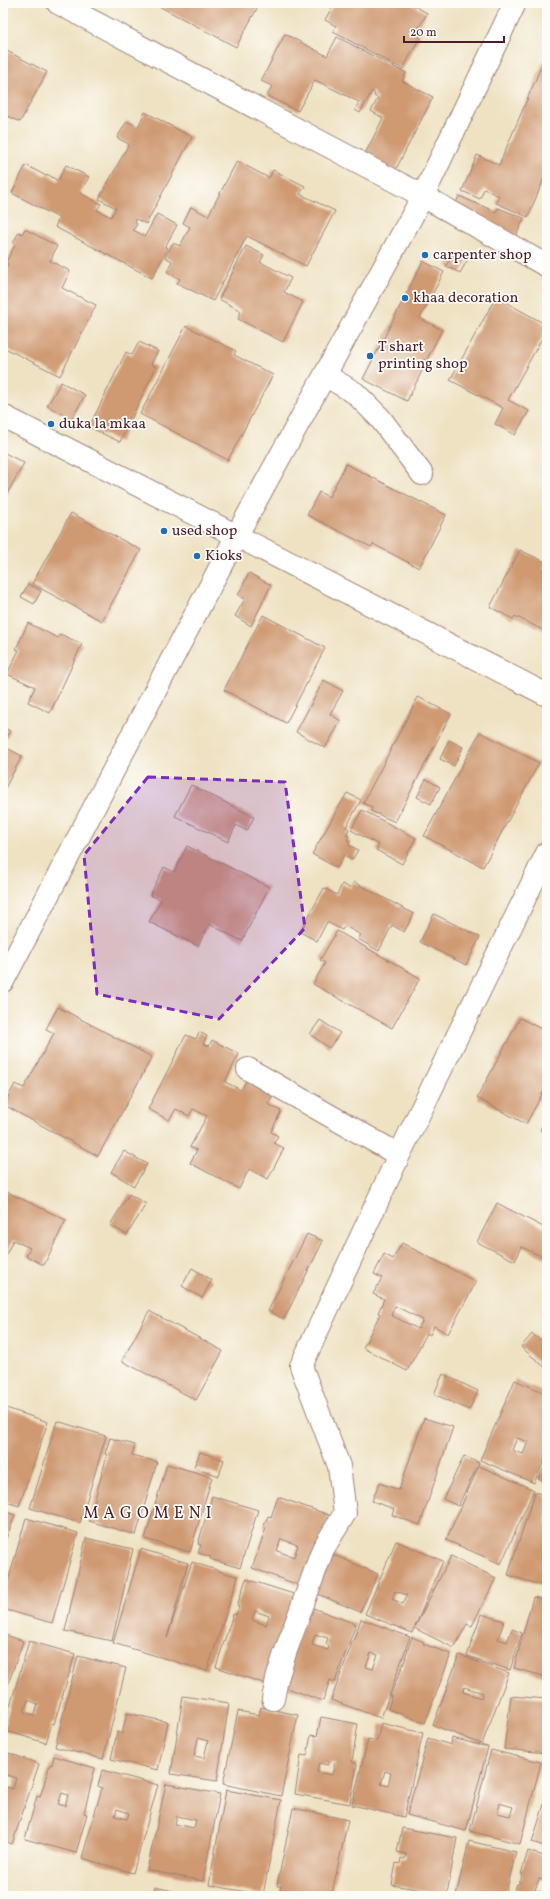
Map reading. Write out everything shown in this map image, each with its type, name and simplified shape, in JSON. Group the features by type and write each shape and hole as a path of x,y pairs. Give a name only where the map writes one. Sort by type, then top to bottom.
{"street":[{"path":"58,3 423,196 547,266"},
{"path":"3,980 237,535 423,196 515,3"},
{"path":"325,375 355,393 380,418 422,474"},
{"path":"3,416 547,695"},
{"path":"273,1699 285,1653 323,1549 345,1513 339,1466 301,1366 399,1155 547,852"},
{"path":"248,1069 399,1155"}],"highlighted area":[{"path":"148,777 285,782 305,928 219,1019 97,994 84,855"}],"building":[{"path":"153,3 260,3 236,47"},
{"path":"334,3 409,3 427,13 416,33 421,35 403,69 333,32 336,26 325,20"},
{"path":"285,34 327,56 337,37 406,73 402,81 433,97 395,171 364,156 383,118 371,111 378,98 374,96 375,94 372,91 360,113 355,110 359,102 315,80 298,111 267,96 272,86 261,81"},
{"path":"3,49 47,72 20,122 3,114"},
{"path":"547,53 547,171 528,217 496,203 499,196 484,189 480,199 462,191 477,155 499,165"},
{"path":"145,112 192,137 146,224 136,219 135,222 137,224 133,230 145,236 157,214 177,225 165,247 168,248 152,278 55,227 59,218 12,193 26,165 46,176 47,174 58,181 66,165 89,177 80,193 101,204 97,210 111,217 116,208 99,199 129,144 117,138 127,121 138,127"},
{"path":"237,161 269,178 273,170 305,186 300,194 335,211 306,266 247,236 213,301 177,283 180,279 167,272 172,261 165,257 173,243 180,246 190,227 183,223 191,207 208,216"},
{"path":"459,196 496,212 498,208 524,218 515,238 452,212"},
{"path":"25,229 57,246 50,261 70,271 62,288 96,305 60,376 3,347 3,274 8,264 6,262 15,245 13,243 19,232 22,234"},
{"path":"246,246 264,255 260,262 291,278 284,292 303,302 283,342 238,319 241,311 219,299"},
{"path":"454,252 468,259 460,273 446,266"},
{"path":"423,261 444,272 420,318 442,330 426,361 424,359 421,365 424,367 407,401 363,379"},
{"path":"496,297 547,325 547,329 508,400 529,411 515,435 495,424 503,408 450,380"},
{"path":"186,326 236,351 234,355 273,375 228,460 140,414"},
{"path":"139,342 158,351 151,364 156,367 120,442 89,427 126,352 132,355"},
{"path":"61,382 85,395 72,419 47,406"},
{"path":"3,452 24,463 3,501"},
{"path":"346,464 446,515 419,568 373,544 371,547 307,515 319,492 329,497"},
{"path":"71,513 141,550 102,621 32,584"},
{"path":"520,550 547,563 543,569 547,571 547,628 545,631 515,616 513,619 490,607"},
{"path":"249,573 271,585 251,626 235,616 245,599 238,595"},
{"path":"28,584 41,591 34,604 21,597"},
{"path":"263,615 325,648 286,723 224,690"},
{"path":"28,623 58,638 60,634 82,644 50,713 28,702 35,687 7,674 19,650 16,649"},
{"path":"324,680 343,691 330,714 341,721 325,748 296,732"},
{"path":"418,697 451,714 395,822 371,811 372,807 363,803"},
{"path":"3,727 10,731 3,745"},
{"path":"480,732 539,763 483,867 424,836"},
{"path":"449,740 463,747 454,766 440,759"},
{"path":"3,746 22,756 3,792"},
{"path":"426,779 440,787 431,804 417,797"},
{"path":"191,785 254,817 247,831 236,825 228,842 175,816"},
{"path":"347,793 361,800 346,827 349,829 346,835 349,836 347,840 350,841 349,845 358,850 352,860 344,855 337,868 312,854"},
{"path":"362,810 416,838 402,864 376,850 379,845 351,830"},
{"path":"187,846 269,887 242,941 209,924 198,946 149,922 161,900 150,895 164,867 174,872"},
{"path":"354,882 414,914 404,932 392,925 379,951 358,939 361,935 345,926 342,930 327,922 317,941 300,932 324,888 337,895 342,884 350,888"},
{"path":"434,914 480,937 466,965 420,942"},
{"path":"337,931 420,978 392,1028 313,984 325,963 320,960"},
{"path":"58,1007 152,1057 98,1156 4,1105 15,1084 24,1088 54,1033 46,1029"},
{"path":"520,1018 547,1032 547,1085 526,1124 477,1098"},
{"path":"320,1020 340,1033 329,1048 310,1034"},
{"path":"199,1032 207,1036 203,1044 209,1046 212,1040 239,1054 225,1082 241,1090 246,1081 273,1095 268,1104 281,1111 271,1132 278,1136 274,1143 284,1148 268,1179 249,1169 239,1189 190,1163 197,1150 190,1147 207,1116 193,1109 189,1116 176,1109 169,1120 148,1109 186,1035 196,1039"},
{"path":"547,1119 547,1135 540,1130"},
{"path":"124,1151 147,1164 134,1186 111,1172"},
{"path":"3,1190 66,1220 44,1265 26,1256 30,1248 13,1240 3,1261"},
{"path":"129,1194 146,1204 127,1235 110,1225"},
{"path":"497,1203 547,1229 547,1259 522,1247 515,1261 477,1242"},
{"path":"307,1234 323,1241 284,1319 268,1311"},
{"path":"402,1243 476,1282 448,1334 434,1326 430,1335 427,1333 407,1371 363,1348 380,1314 378,1313 384,1299 373,1294 382,1278 374,1274 384,1254 393,1259","holes":["395,1306 423,1320 418,1329 391,1315"]},
{"path":"192,1268 212,1280 202,1298 182,1286"},
{"path":"149,1311 223,1351 196,1400 122,1361"},
{"path":"547,1332 547,1369 521,1347 532,1334 540,1340"},
{"path":"443,1374 478,1391 469,1410 434,1394"},
{"path":"515,1380 547,1394 547,1455 534,1483 480,1460","holes":["517,1438 528,1442 523,1454 512,1450"]},
{"path":"3,1407 48,1422 19,1506 3,1501"},
{"path":"424,1418 453,1427 420,1525 392,1515 394,1509 372,1501 379,1483 399,1490"},
{"path":"57,1421 106,1436 80,1523 30,1508"},
{"path":"110,1438 135,1445 132,1455 157,1462 136,1535 89,1521 107,1455 105,1454"},
{"path":"200,1452 224,1460 219,1476 194,1467"},
{"path":"464,1456 479,1463 458,1506 443,1499"},
{"path":"547,1463 547,1483 538,1478"},
{"path":"167,1464 212,1477 190,1552 145,1539"},
{"path":"479,1466 534,1490 501,1564 446,1540"},
{"path":"535,1492 547,1496 547,1587 508,1575"},
{"path":"212,1496 258,1510 240,1568 210,1559 211,1557 198,1553 201,1545 198,1544"},
{"path":"278,1497 329,1515 304,1587 252,1568 266,1528 263,1528 268,1516 271,1517","holes":["281,1539 298,1545 294,1557 277,1551"]},
{"path":"3,1511 15,1515 3,1547"},
{"path":"26,1518 78,1533 52,1623 3,1609 3,1599"},
{"path":"86,1538 133,1549 112,1641 65,1631"},
{"path":"396,1541 443,1561 415,1627 451,1556 496,1578 472,1626 467,1624 454,1648 414,1628 412,1633 365,1614","holes":["395,1591 407,1595 403,1604 392,1599"]},
{"path":"141,1549 188,1563 167,1638 192,1562 238,1577 207,1671 113,1643"},
{"path":"327,1552 378,1574 360,1612 313,1592"},
{"path":"246,1579 300,1596 269,1685 216,1667 233,1614 236,1615 239,1607 237,1606","holes":["255,1611 269,1616 266,1625 252,1620"]},
{"path":"533,1597 547,1600 547,1677 514,1668"},
{"path":"310,1607 356,1624 335,1682 330,1680 323,1701 279,1685","holes":["315,1634 328,1638 326,1644 329,1646 328,1650 312,1645"]},
{"path":"481,1614 504,1621 498,1639 507,1642 512,1629 522,1633 510,1670 467,1656"},
{"path":"361,1619 410,1637 381,1718 331,1700","holes":["371,1653 378,1655 373,1669 366,1667"]},
{"path":"3,1634 23,1641 3,1699"},
{"path":"412,1637 424,1642 423,1644 451,1654 425,1723 388,1709 392,1696 390,1696 406,1658"},
{"path":"29,1641 75,1654 54,1724 52,1723 46,1743 3,1730","holes":["28,1700 38,1704 34,1715 24,1712"]},
{"path":"459,1655 509,1673 482,1744 433,1725","holes":["464,1687 483,1693 481,1698 463,1692"]},
{"path":"78,1656 126,1668 103,1759 55,1747"},
{"path":"183,1696 229,1703 217,1781 171,1774","holes":["198,1738 208,1741 204,1758 194,1756"]},
{"path":"511,1696 547,1699 547,1753 504,1749"},
{"path":"261,1707 298,1715 281,1796 223,1784 238,1711 259,1715"},
{"path":"127,1713 168,1722 158,1770 111,1759 117,1732 122,1734"},
{"path":"321,1717 358,1724 352,1762 357,1764 350,1804 295,1794 301,1755 307,1756 311,1735 317,1736","holes":["329,1762 335,1763 332,1775 317,1772 319,1763 328,1765"]},
{"path":"381,1723 423,1733 404,1817 352,1805 368,1739 377,1741","holes":["385,1771 391,1773 388,1786 381,1784"]},
{"path":"428,1738 451,1745 452,1738 488,1747 466,1831 407,1815"},
{"path":"491,1750 541,1762 520,1844 470,1831","holes":["499,1803 513,1807 510,1816 497,1813"]},
{"path":"3,1751 39,1764 12,1844 3,1841 3,1786 13,1789 16,1778 6,1775 3,1783"},
{"path":"54,1756 95,1768 84,1813 87,1814 76,1853 25,1839 37,1796 40,1797 50,1764 52,1765","holes":["62,1793 68,1795 65,1806 58,1804"]},
{"path":"102,1770 158,1785 133,1873 82,1858 102,1788 98,1786","holes":["117,1809 129,1813 127,1819 115,1816"]},
{"path":"166,1784 220,1794 203,1881 147,1870","holes":["177,1816 196,1820 194,1828 175,1824"]},
{"path":"226,1790 281,1800 263,1895 209,1885"},
{"path":"547,1795 547,1847 532,1842"},
{"path":"293,1808 348,1820 332,1893 329,1892 328,1896 279,1896 281,1886 277,1886"},
{"path":"402,1828 457,1838 447,1894 392,1885 396,1863 400,1864 401,1858 405,1859 406,1854 397,1852"},
{"path":"469,1841 516,1852 505,1896 456,1896"},
{"path":"528,1851 547,1857 547,1881 539,1879 535,1890 547,1894 547,1896 513,1896 517,1884 519,1884 523,1874 521,1874"},
{"path":"155,1887 191,1895 191,1896 153,1896"}],"place":[{"name":"carpenter shop","path":"425,255"},
{"name":"khaa decoration","path":"405,298"},
{"name":"T shart printing shop","path":"370,356"},
{"name":"duka la mkaa","path":"51,424"},
{"name":"used shop","path":"164,531"},
{"name":"Kioks","path":"197,556"}],"district":[{"name":"M A G O M E N I","path":"148,1514"}]}
